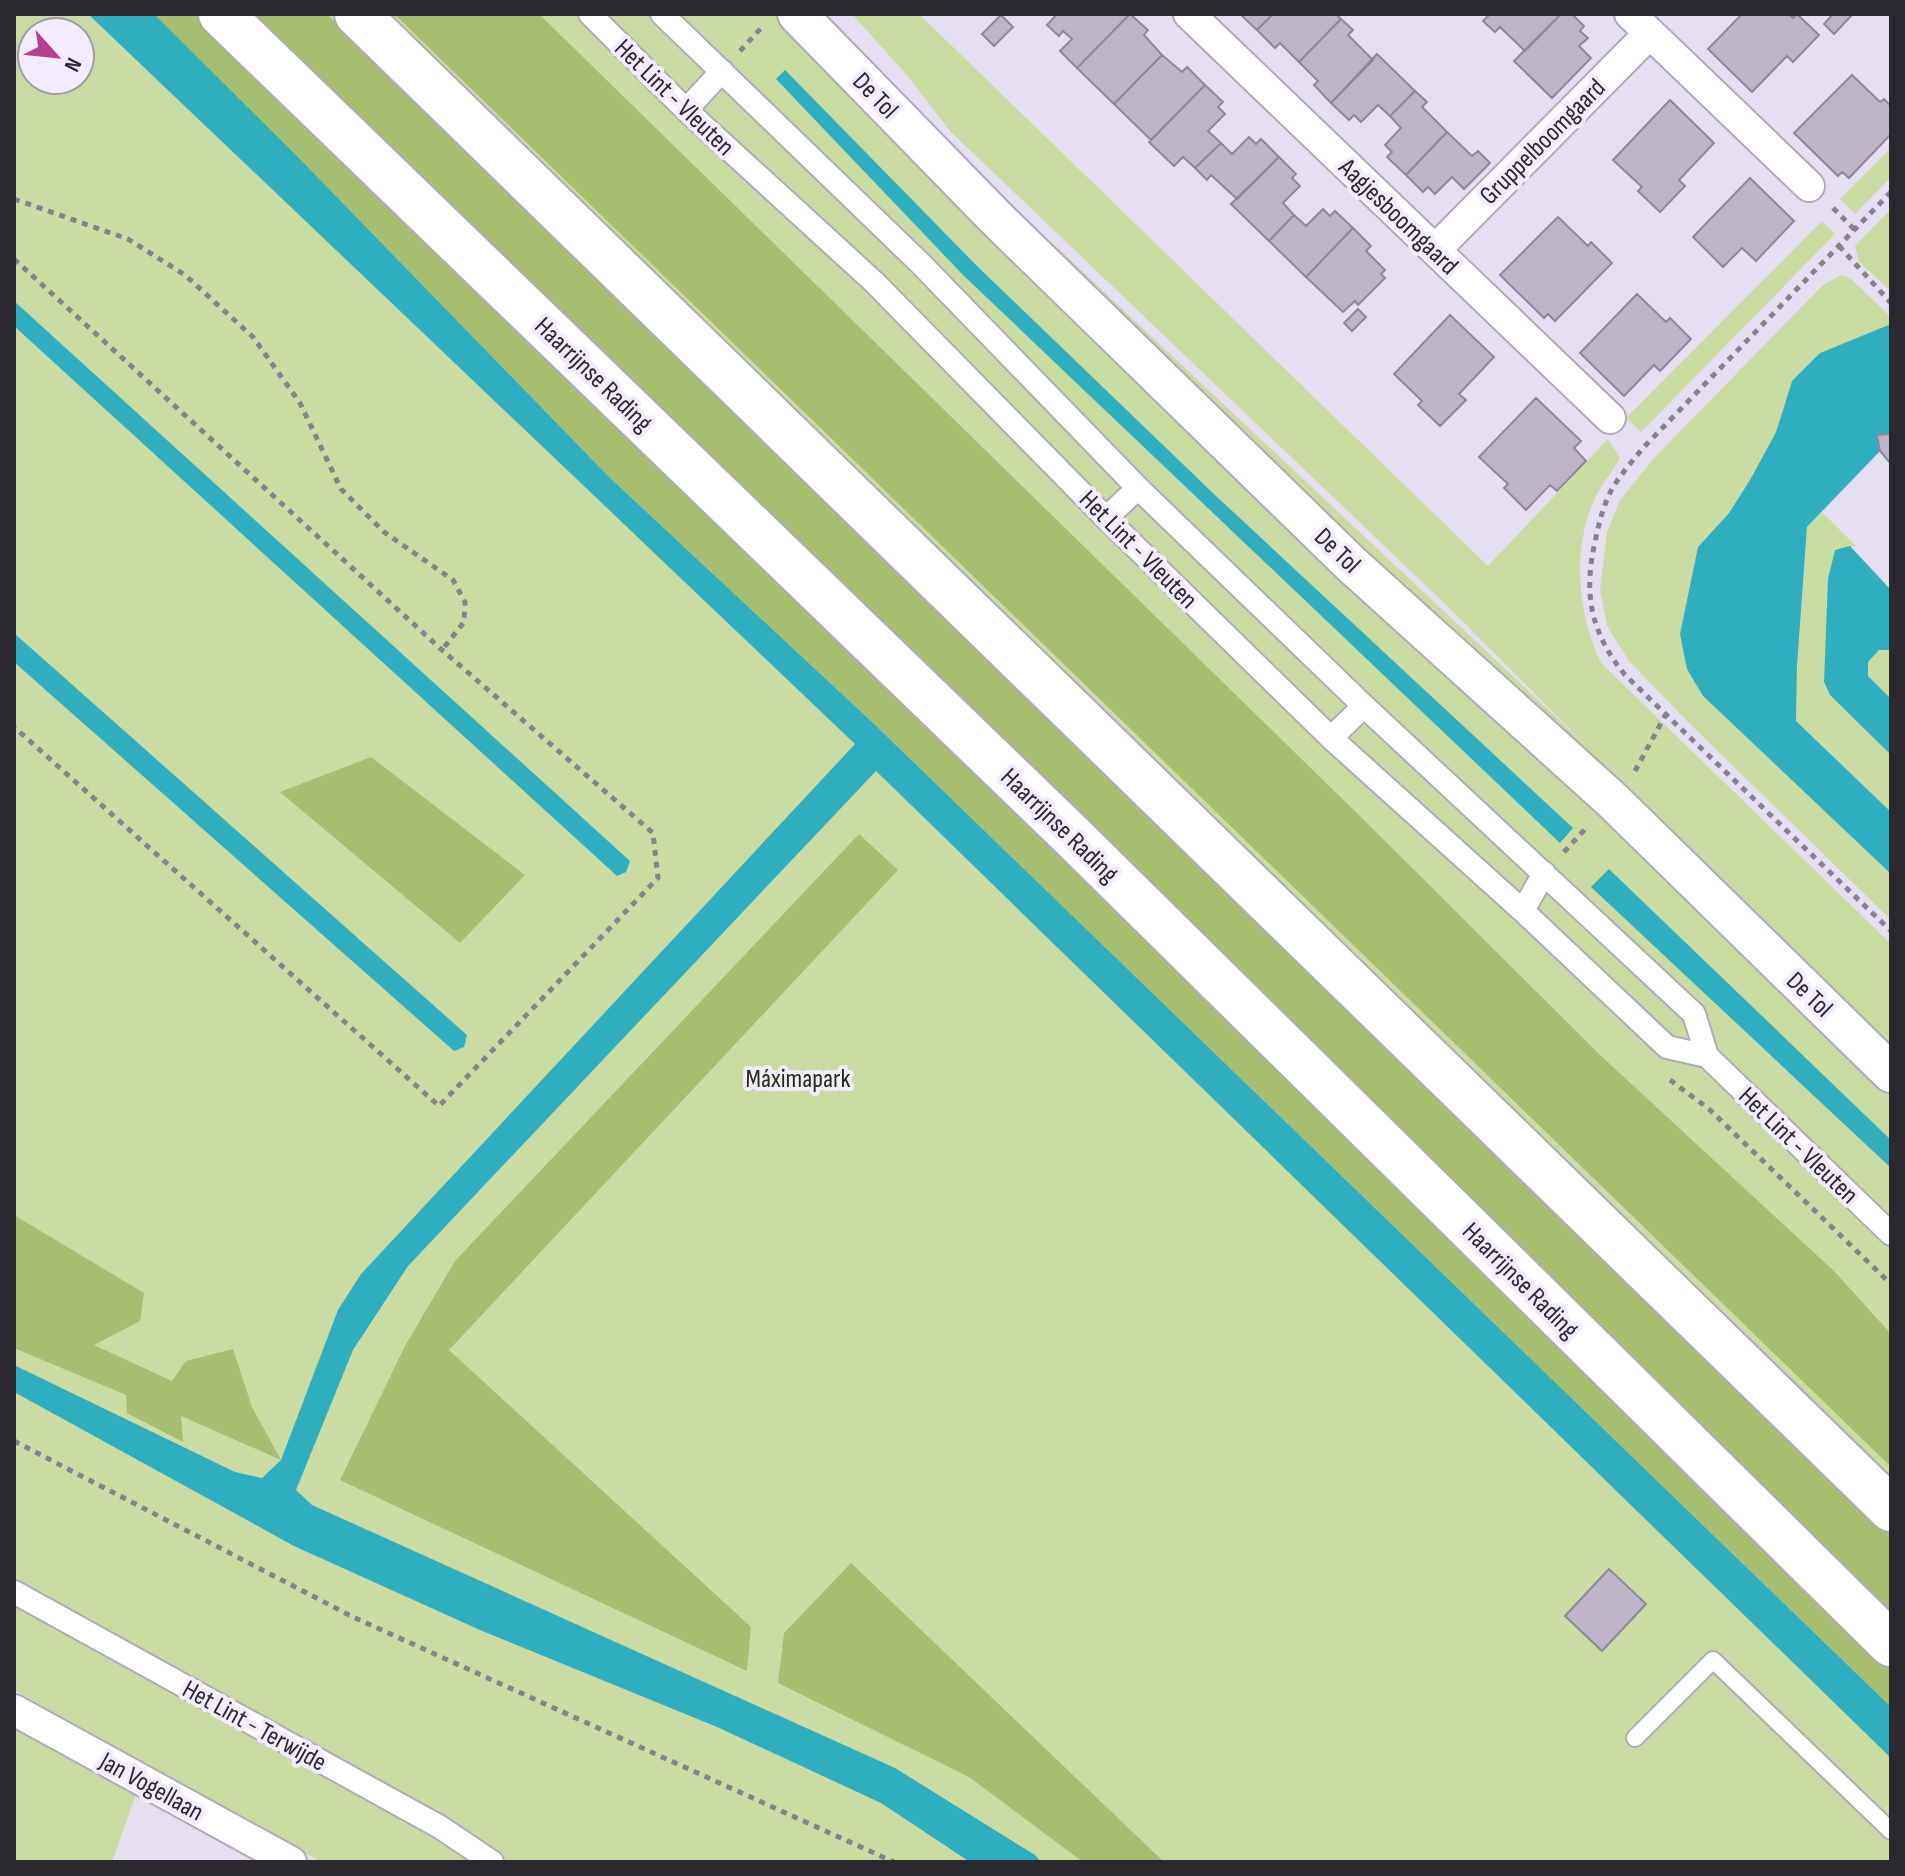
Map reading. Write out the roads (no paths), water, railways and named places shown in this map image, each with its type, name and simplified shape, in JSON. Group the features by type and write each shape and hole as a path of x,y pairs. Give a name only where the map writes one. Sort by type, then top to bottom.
{"main road":[{"name":"Haarrijnse Rading","path":"221,14 1076,840 1891,1644"},
{"path":"357,14 1891,1509"}],"street":[{"name":"Het Lint - Vleuten","path":"590,14 686,110 874,282 1106,518 1331,738 1523,911 1667,1047 1707,1056"},
{"name":"Het Lint - Vleuten","path":"662,14 921,264 1138,488 1364,706 1694,1014 1707,1056 1891,1234"},
{"name":"Aagjesboomgaard","path":"1189,14 1610,418"},
{"name":"De Tol","path":"780,20 998,220 1350,563 1612,800 1891,1073"},
{"name":"Gruppelboomgaard","path":"1435,250 1640,24 1809,186"},
{"path":"686,110 722,71"},
{"path":"1106,518 1138,488"},
{"path":"1331,738 1364,706"},
{"path":"1523,911 1544,873"},
{"name":"Het Lint - Terwijde","path":"14,1592 440,1827 492,1862"},
{"name":"Jan Vogellaan","path":"14,1710 291,1862"}],"lane":[{"path":"1635,1738 1713,1660 1891,1831"}],"water":[{"path":"88,14 154,14 297,156 609,477 874,724 1891,1707 1891,1758 876,771 408,1266 353,1350 296,1490 312,1505 895,1768 1035,1855 1041,1862 970,1862 881,1803 717,1727 480,1630 294,1546 14,1392 14,1365 235,1472 262,1478 281,1460 338,1310 361,1274 855,744 96,22 96,16"},
{"path":"785,70 977,266 1216,496 1573,828 1560,843 964,276 776,79"},
{"path":"14,301 630,861 626,872 617,876 14,326"},
{"path":"1891,324 1891,434 1877,436 1880,451 1807,527 1796,721 1891,812 1891,874 1703,696 1687,669 1680,634 1698,547 1729,513 1750,480 1776,432 1792,381 1820,353"},
{"path":"1850,546 1891,590 1891,650 1879,650 1868,662 1868,676 1891,699 1891,755 1830,695 1824,682 1828,579 1835,550"},
{"path":"14,633 467,1035 464,1047 454,1051 14,662"},
{"path":"1609,869 1891,1140 1891,1168 1591,887"}],"park label":[{"name":"Máximapark","path":"798,1078"}]}
